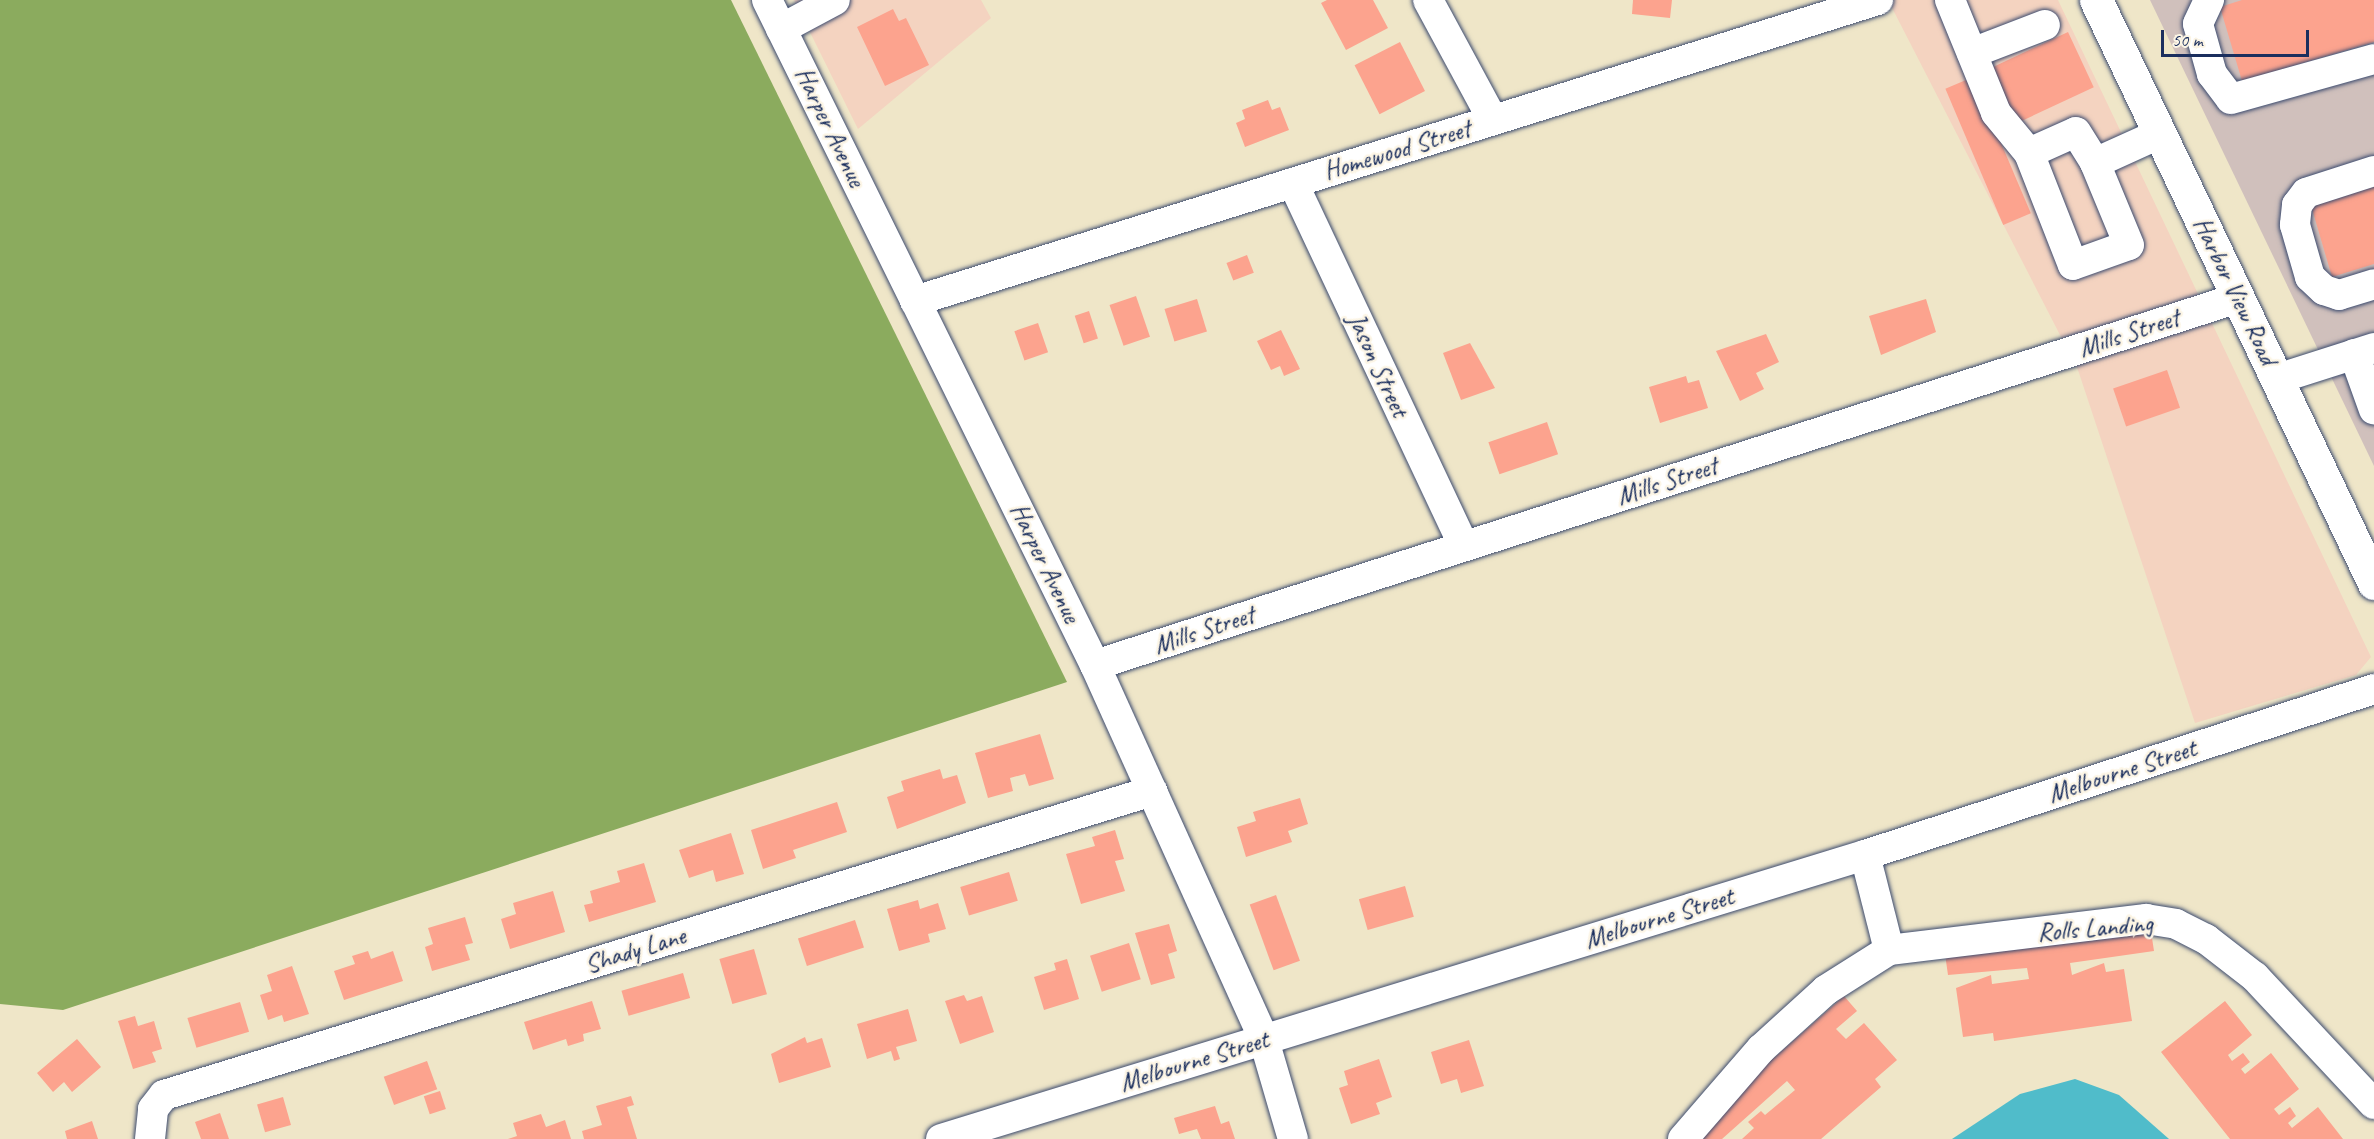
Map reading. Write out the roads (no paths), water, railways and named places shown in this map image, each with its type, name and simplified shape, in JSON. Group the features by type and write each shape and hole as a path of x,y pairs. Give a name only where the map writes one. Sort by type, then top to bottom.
{"main road":[{"name":"Harbor View Road","path":"2096,0 2374,583"}],"street":[{"name":"Harper Avenue","path":"767,0 1095,665 1264,1040 1293,1139"},
{"path":"781,29 835,0"},
{"path":"1428,0 1494,120"},
{"name":"Homewood Street","path":"915,301 1878,0"},
{"path":"1950,0 1996,113 2029,153 2073,265 2129,245 2095,163 2076,132 2029,153"},
{"path":"2209,0 2198,24 2212,74 2231,99 2374,59"},
{"path":"1972,53 2045,25"},
{"path":"2095,163 2159,134"},
{"path":"2374,171 2306,193 2297,205 2295,225 2310,277 2324,290 2339,295 2374,284"},
{"name":"Jason Street","path":"1293,183 1464,546"},
{"name":"Mills Street","path":"1095,665 2238,298"},
{"path":"2277,379 2364,351 2374,410"},
{"name":"Melbourne Street","path":"941,1139 1865,855 2374,688"},
{"name":"Shady Lane","path":"150,1139 153,1109 164,1095 1152,791"},
{"path":"1865,855 1889,950"},
{"name":"Rolls Landing","path":"1683,1139 1761,1048 1826,990 1889,950 2146,919 2176,924 2255,977 2374,1104"}],"water":[{"path":"2075,1079 2119,1095 2169,1139 1952,1139 2020,1094"}]}
